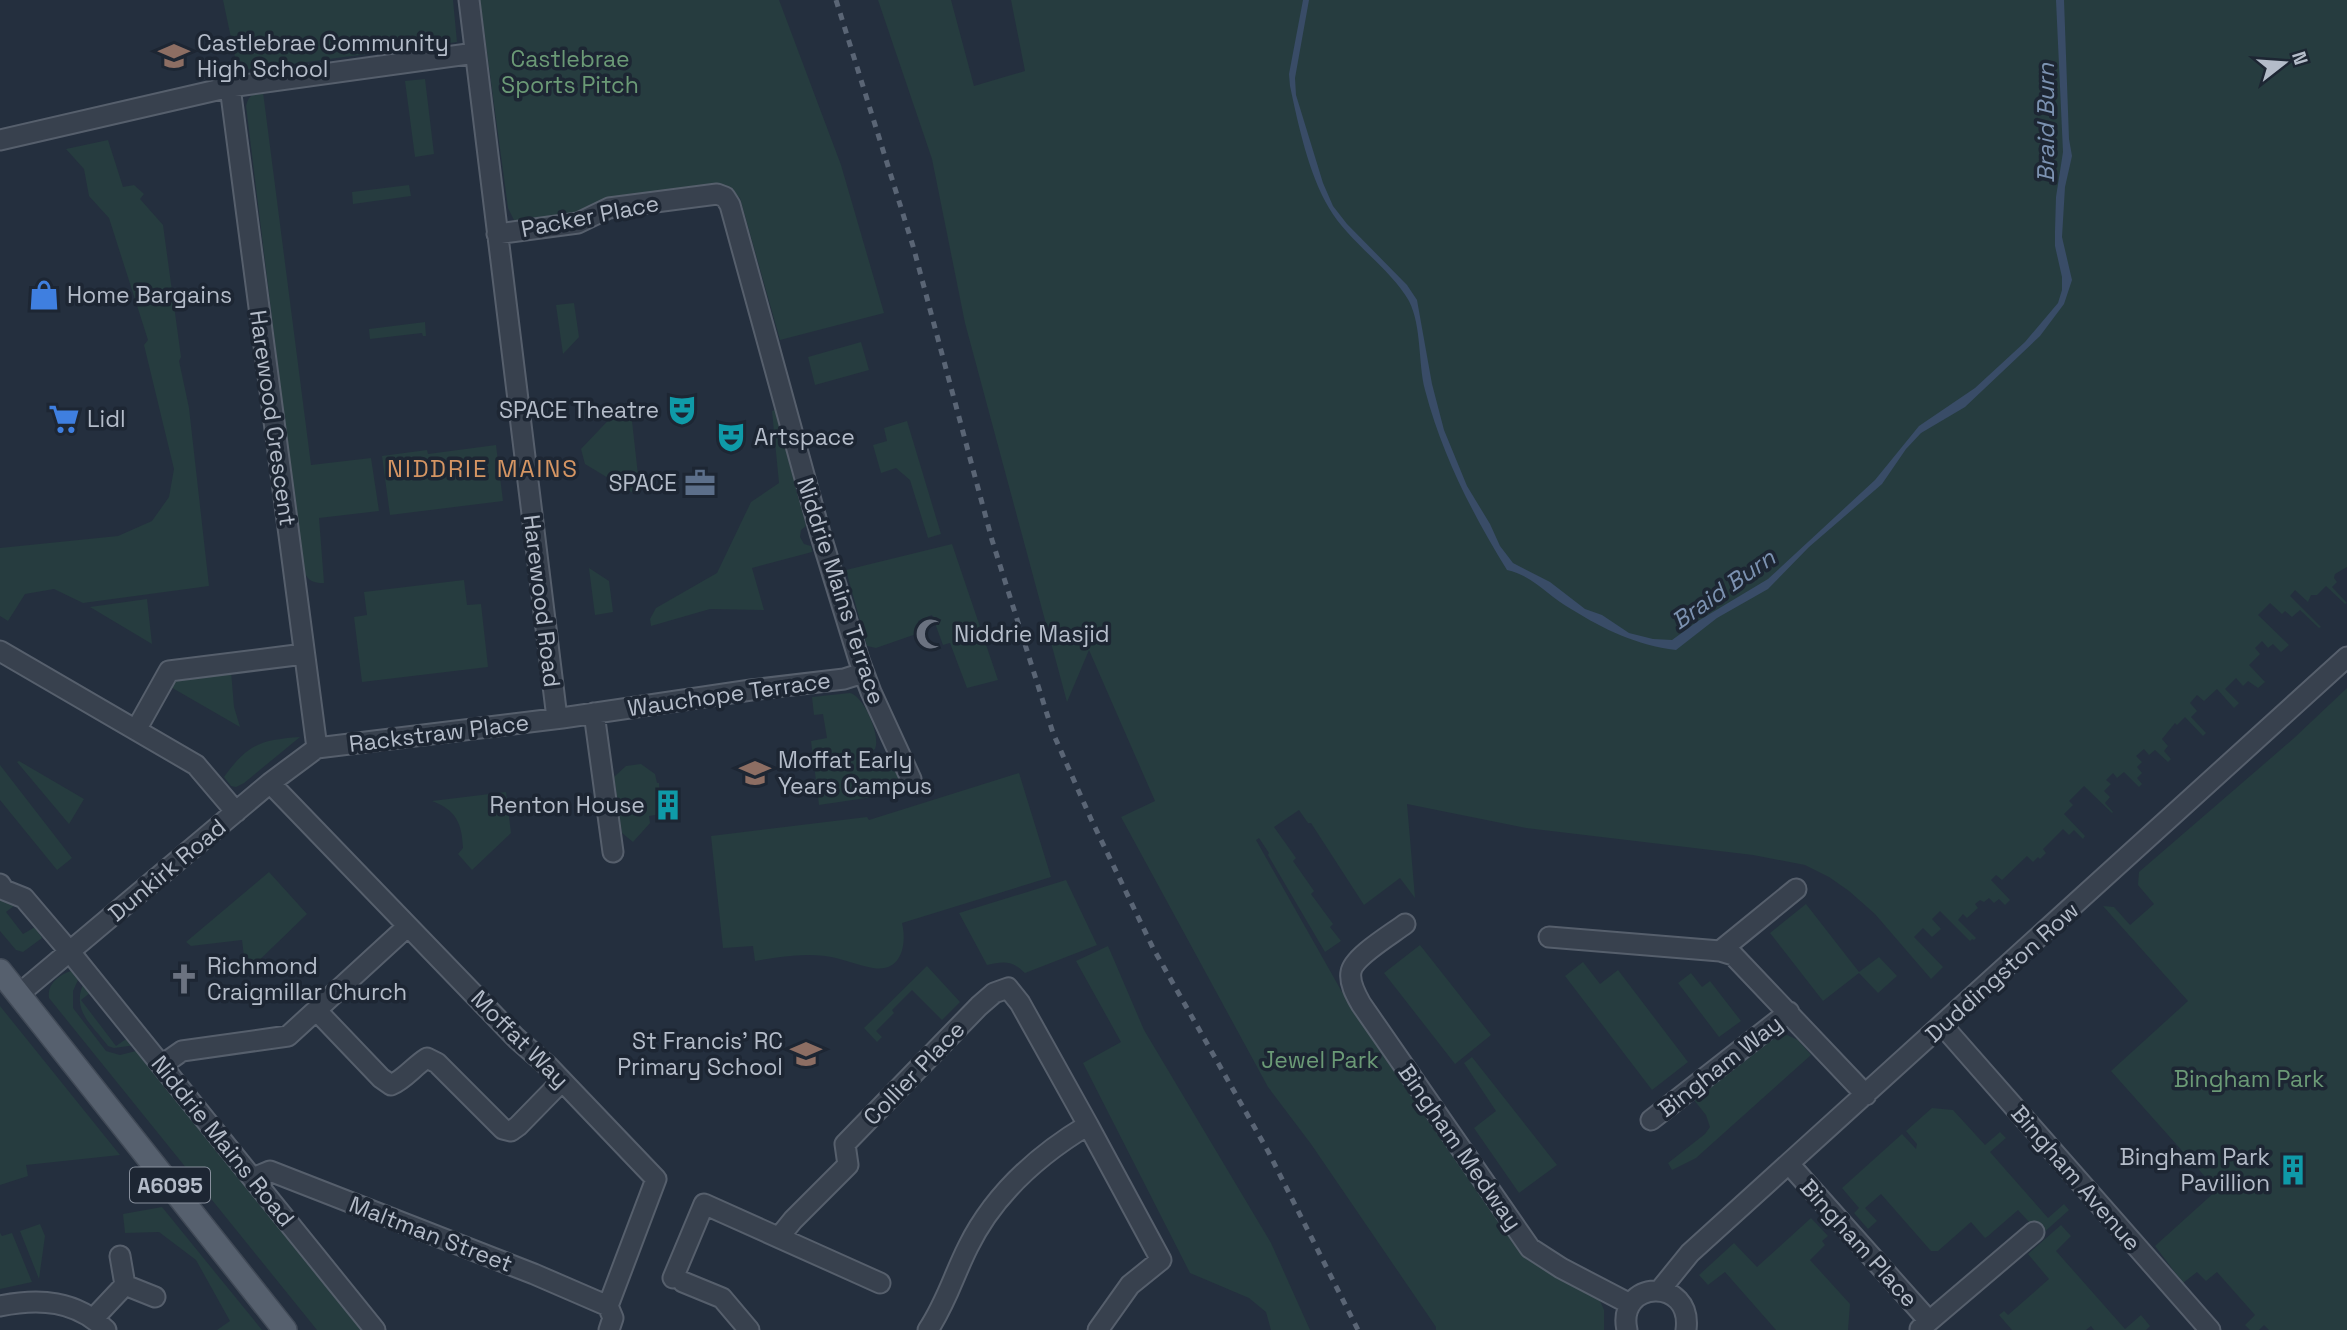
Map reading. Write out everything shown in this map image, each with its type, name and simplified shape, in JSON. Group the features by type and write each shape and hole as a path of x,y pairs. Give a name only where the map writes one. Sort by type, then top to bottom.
{"main road":[{"name":"A6095","path":"0,971 285,1330"}],"street":[{"path":"0,140 230,87 475,53 469,0"},
{"name":"Harewood Road","path":"475,53 559,718"},
{"name":"Harewood Crescent","path":"230,87 317,748"},
{"name":"Packer Place","path":"497,234 578,223 609,208 717,194 725,197"},
{"name":"Niddrie Mains Terrace","path":"725,197 730,205 820,533 863,673 911,779"},
{"path":"0,651 196,765 236,812"},
{"path":"136,730 169,671 304,654"},
{"name":"Duddingston Row","path":"1660,1290 1690,1254 2347,657"},
{"name":"Wauchope Terrace","path":"559,718 844,678 863,673"},
{"name":"Wauchope Terrace","path":"594,713 613,852"},
{"name":"Rackstraw Place","path":"317,748 559,718"},
{"name":"Dunkirk Road","path":"19,994 270,783 317,748"},
{"name":"Moffat Way","path":"270,783 656,1179 608,1306 613,1318 609,1330"},
{"name":"Niddrie Mains Road","path":"0,884 4,890 24,898 70,952 375,1330"},
{"path":"1720,951 1796,889"},
{"name":"Bingham Medway","path":"1405,924 1353,966 1352,983 1361,1004 1530,1248 1561,1268 1630,1304"},
{"path":"162,1065 183,1051 288,1036 408,926"},
{"name":"Bingham Way","path":"1549,937 1720,951 1733,955 1866,1095"},
{"name":"Collier Place","path":"780,1236 848,1166 845,1144 994,993 1008,988 1014,995 1088,1125"},
{"path":"317,1011 381,1078 391,1085 402,1080 427,1058 437,1063 503,1129 511,1131 518,1126 562,1081"},
{"name":"Bingham Way","path":"1651,1120 1789,1012"},
{"name":"Bingham Avenue","path":"1942,1026 2210,1330"},
{"path":"928,1330 944,1306 969,1246 1008,1186 1052,1146 1088,1125 1161,1259 1130,1285 1098,1330"},
{"name":"Bingham Place","path":"1790,1164 1924,1326 2034,1232"},
{"name":"Maltman Street","path":"253,1178 270,1171 534,1274 608,1306"},
{"path":"749,1330 722,1298 678,1280 704,1203 880,1283"},
{"path":"0,1306 26,1301 55,1302 71,1307 99,1324 125,1285 120,1256"},
{"path":"125,1285 155,1297"},
{"path":"1627,1330 1625,1320 1630,1304 1643,1293 1660,1290 1682,1304 1686,1312 1686,1330"}],"green space":[{"path":"223,0 453,0 457,42 238,71"},
{"name":"Castlebrae Sports Pitch","path":"480,0 779,0 841,165 884,313 780,340 740,198 721,185 603,201 582,213 520,222 514,220 508,208"},
{"name":"Jewel Park","path":"878,0 951,0 974,86 1025,71 1011,0 2347,0 2347,567 2335,574 2337,582 2332,587 2347,603 2326,586 2317,595 2311,595 2308,602 2295,590 2290,596 2321,627 2319,628 2300,610 2292,617 2285,611 2282,614 2270,603 2258,615 2289,645 2281,652 2273,644 2268,648 2262,641 2255,648 2260,654 2249,665 2265,682 2258,688 2248,681 2243,686 2236,678 2225,689 2239,703 2234,708 2217,689 2204,701 2197,695 2190,703 2197,711 2191,717 2206,733 2203,736 2185,717 2177,725 2175,723 2162,739 2168,746 2164,751 2171,759 2168,762 2155,750 2149,755 2144,749 2136,756 2142,762 2137,767 2142,773 2137,778 2142,784 2139,787 2124,772 2117,778 2113,773 2106,780 2111,784 2104,791 2110,797 2105,803 2112,813 2084,786 2069,801 2073,805 2064,814 2085,836 2083,839 2074,830 2069,835 2063,829 2043,849 2046,853 2040,859 2038,857 2033,862 2027,856 2002,880 1996,875 1991,880 2010,900 2005,905 1999,899 1994,903 1989,898 1984,902 1980,900 1975,904 1978,908 1967,918 1963,914 1958,920 1976,938 1974,940 1970,941 1940,911 1932,919 1941,929 1932,937 1923,928 1914,937 1943,967 1931,979 1875,914 1829,877 1805,865 1753,855 1526,828 1407,804 1415,898 1400,878 1364,905 1311,823 1308,823 1299,810 1274,827 1296,858 1293,861 1314,891 1311,894 1333,924 1330,927 1341,941 1325,952 1269,853 1259,838 1256,840 1342,992 1528,1260 1598,1296 1604,1310 1604,1330 1436,1330 1311,1144 1268,1087 1121,817 1155,801 1089,650 1067,702 965,323 932,159"},
{"path":"425,79 434,154 415,157 405,81"},
{"path":"263,92 311,465 371,458 379,511 319,518 324,583 311,581 303,571 246,106 248,99"},
{"path":"108,140 123,187 134,185 144,194 140,199 163,225 181,357 179,361 189,408 209,586 83,603 54,589 25,594 8,621 0,616 0,548 118,536 152,521 169,497 174,469 144,345 148,340 109,218 89,196 84,169 66,149"},
{"path":"409,185 411,196 353,204 352,192"},
{"path":"574,303 579,337 563,354 556,305"},
{"path":"425,322 426,336 422,333 370,339 369,329"},
{"path":"861,342 869,370 815,385 808,357"},
{"path":"620,408 632,421 639,484 633,493 585,464 581,449"},
{"path":"775,410 806,526 801,530 800,537 804,544 811,546 812,552 752,568 764,610 710,609 651,626 650,619 656,608 717,573 751,502 779,483 772,411"},
{"path":"907,421 941,534 928,538 910,480 896,468 881,473 873,445 887,441 884,428"},
{"path":"496,445 503,501 390,515 382,456 427,450 428,454"},
{"path":"952,544 998,680 967,688 950,643 943,645 932,615 918,621 922,632 876,648 867,646 846,570"},
{"path":"589,568 609,581 613,612 595,615"},
{"path":"464,580 467,605 481,604 488,667 362,682 354,617 367,615 364,592"},
{"path":"147,599 152,644 90,607"},
{"path":"231,671 234,707 240,727 169,686 176,675"},
{"name":"Bingham Park","path":"2347,688 2347,1330 2269,1330 2264,1325 2259,1330 2250,1330 2245,1325 2255,1315 2217,1272 2206,1281 2197,1272 2183,1283 2155,1246 2217,1190 2111,1071 2188,1001 2103,906 2114,907 2130,925 2154,904 2138,885 2139,872 2293,739"},
{"path":"850,693 861,701 866,709 876,735 875,749 866,754 871,766 885,766 894,770 901,778 906,792 819,805 811,741 827,738 823,714 814,715 812,697"},
{"path":"300,737 244,783 231,786 224,777 240,757 256,746 265,742"},
{"path":"17,762 84,799 69,824"},
{"path":"641,764 655,774 659,783 661,814 649,816 650,823 633,842 622,833 614,777 626,766"},
{"path":"0,765 72,858 57,870 0,800"},
{"path":"1019,773 1051,877 902,923 903,948 896,961 883,968 816,955 755,961 753,946 723,948 711,836 867,817 869,820"},
{"path":"506,792 511,833 472,870 458,854 463,848 456,818 447,809 432,801"},
{"path":"269,872 307,914 246,973 242,940 191,946 186,942"},
{"path":"1066,880 1097,945 1025,973 1008,963 987,965 959,913"},
{"path":"0,894 19,902 6,912 23,934 35,927 42,938 23,952 16,950 0,931"},
{"path":"1806,904 1859,972 1879,957 1897,976 1878,993 1859,973 1823,1001 1770,933"},
{"path":"1420,945 1491,1035 1455,1064 1384,973"},
{"path":"1108,946 1144,1030 1271,1243 1310,1330 1271,1330 1266,1312 1249,1298 1190,1273 1083,1063 1121,1042 1076,961"},
{"path":"1583,962 1600,984 1618,970 1688,1062 1652,1090 1565,976"},
{"path":"927,966 960,1002 942,1020 912,990 876,1031 882,1037 877,1042 864,1028"},
{"path":"71,971 78,980 73,991 73,1008 106,1051 120,1055 140,1050 363,1330 317,1330 49,998 50,988 55,981"},
{"path":"1691,973 1702,987 1710,981 1741,1021 1719,1037 1678,983"},
{"path":"85,980 91,992 81,1000 116,1046 129,1037 136,1045 114,1048 108,1046 89,1022 81,1008 80,1000"},
{"path":"0,1006 120,1155 26,1165 28,1176 0,1185"},
{"path":"1787,1035 1798,1040 1811,1055 1696,1158 1672,1170 1668,1163 1710,1127 1706,1115 1694,1100 1769,1041"},
{"path":"1472,1057 1557,1165 1519,1193 1474,1128 1496,1111 1464,1063"},
{"path":"1932,1108 1953,1110 1985,1145 2000,1132 2006,1138 1990,1152 2048,1218 2064,1204 2069,1210 2041,1235 2018,1210 1985,1238 1971,1222 1938,1251 1931,1251 1881,1194 1865,1208 1877,1221 1868,1229 1854,1213 1859,1208 1842,1188 1902,1134 1916,1149 1917,1144 1906,1131"},
{"path":"162,1207 262,1330 217,1330 230,1321 196,1260 159,1232 125,1233 123,1214"},
{"path":"1811,1218 1828,1236 1822,1241 1825,1245 1810,1260 1850,1304 1848,1330 1776,1330 1725,1272 1708,1285 1699,1275 1734,1243 1757,1267"},
{"path":"40,1224 45,1236 39,1279 20,1231"},
{"path":"2061,1225 2071,1236 2056,1251 2125,1329 2141,1315 2150,1326 2146,1330 2094,1330 2091,1326 2086,1330 2012,1330 1999,1315 2004,1311 2008,1315 2049,1279 2028,1254"},
{"path":"0,1233 2,1236 12,1233 32,1282 0,1289"}],"water":[{"path":"1303,0 1309,0 1295,78 1296,95 1323,183 1333,206 1347,224 1407,285 1417,300 1432,384 1444,430 1467,486 1500,546 1513,563 1550,582 1585,609 1602,615 1629,633 1672,640 1768,579 1875,480 1919,426 1975,388 2025,342 2058,303 2062,277 2055,246 2056,197 2063,152 2056,0 2064,0 2069,139 2072,156 2065,187 2062,237 2072,280 2064,304 2040,336 1965,407 1921,433 1906,449 1882,484 1809,547 1768,589 1717,618 1676,650 1621,636 1571,609 1532,581 1507,570 1470,505 1432,414 1423,379 1416,322 1409,301 1392,278 1337,220 1322,195 1310,165 1289,74"}],"railway":[{"path":"836,0 913,246 992,540 1053,733 1153,948 1269,1153 1358,1330"}],"place":[{"name":"Castlebrae Community High School","path":"174,56"},
{"name":"Home Bargains","path":"44,295"},
{"name":"SPACE Theatre","path":"682,410"},
{"name":"Lidl","path":"64,419"},
{"name":"Artspace","path":"731,437"},
{"name":"SPACE","path":"700,483"},
{"name":"Niddrie Masjid","path":"931,634"},
{"name":"Moffat Early Years Campus","path":"755,773"},
{"name":"Renton House","path":"668,805"},
{"name":"Richmond Craigmillar Church","path":"184,979"},
{"name":"St Francis' RC Primary School","path":"806,1054"},
{"name":"Bingham Park Pavillion","path":"2293,1170"}],"district":[{"name":"NIDDRIE MAINS","path":"483,468"}],"water label":[{"name":"Braid Burn","path":"2045,123"},
{"name":"Braid Burn","path":"1723,589"}]}
